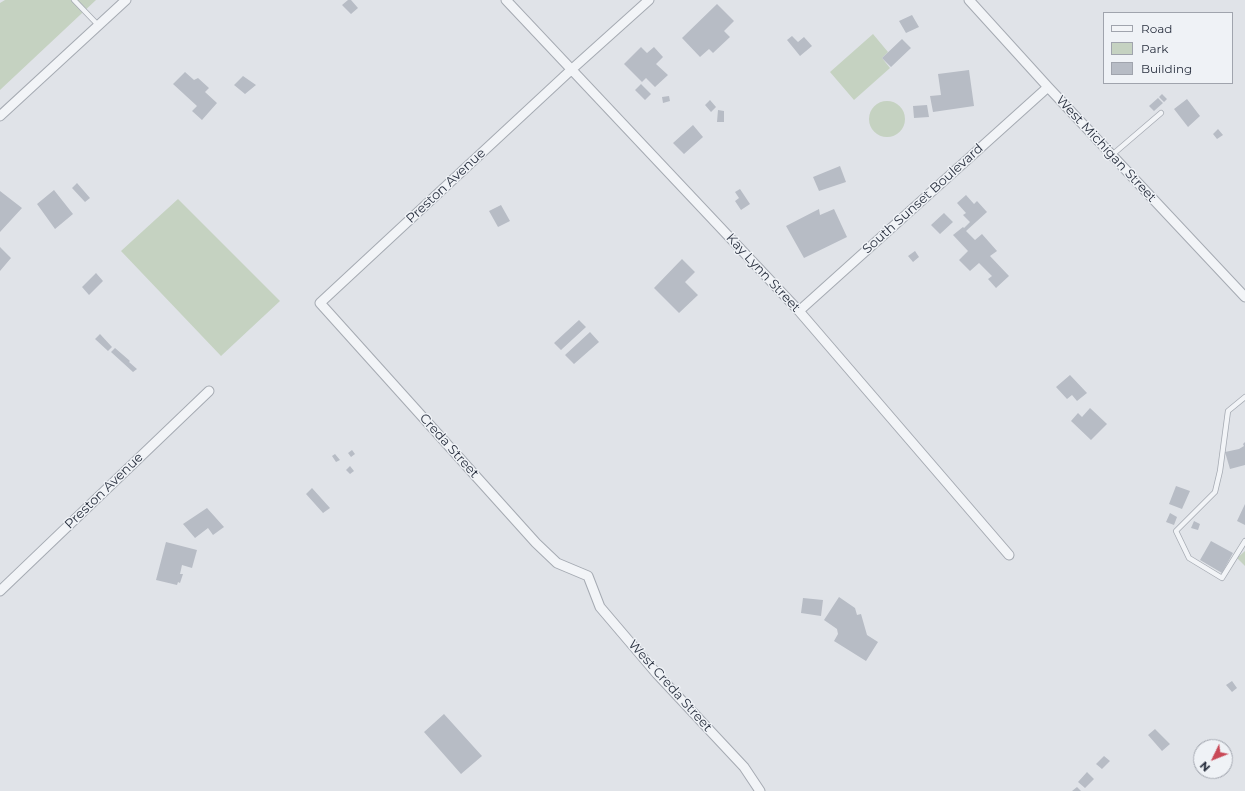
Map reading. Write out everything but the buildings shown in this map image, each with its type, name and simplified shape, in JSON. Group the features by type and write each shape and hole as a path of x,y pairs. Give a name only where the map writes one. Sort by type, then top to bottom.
{"street":[{"path":"0,116 126,0"},
{"name":"Kay Lynn Street","path":"506,0 799,311 1009,555"},
{"name":"Preston Avenue","path":"320,303 571,70 649,0"},
{"name":"West Michigan Street","path":"969,0 1048,87 1245,296"},
{"name":"South Sunset Boulevard","path":"799,311 1048,87"},
{"name":"Creda Street","path":"320,303 536,543 557,563 588,576"},
{"name":"Preston Avenue","path":"0,591 209,391"},
{"name":"West Creda Street","path":"588,576 600,607 657,674 744,767 760,791"}],"lane":[{"path":"74,0 99,26"},
{"path":"1112,155 1161,113"},
{"path":"1245,397 1228,411 1220,471 1215,492 1176,530 1189,558 1222,578 1245,541"}],"green space":[{"path":"5,0 96,0 0,90 0,3"},
{"path":"873,34 888,52 882,58 890,68 854,100 830,72"},
{"path":"891,101 900,106 904,112 904,126 900,132 891,137 883,137 874,132 870,126 869,115 874,106 880,102"},
{"path":"178,199 280,301 221,356 121,251"},
{"path":"1245,551 1245,566 1237,558"}]}
